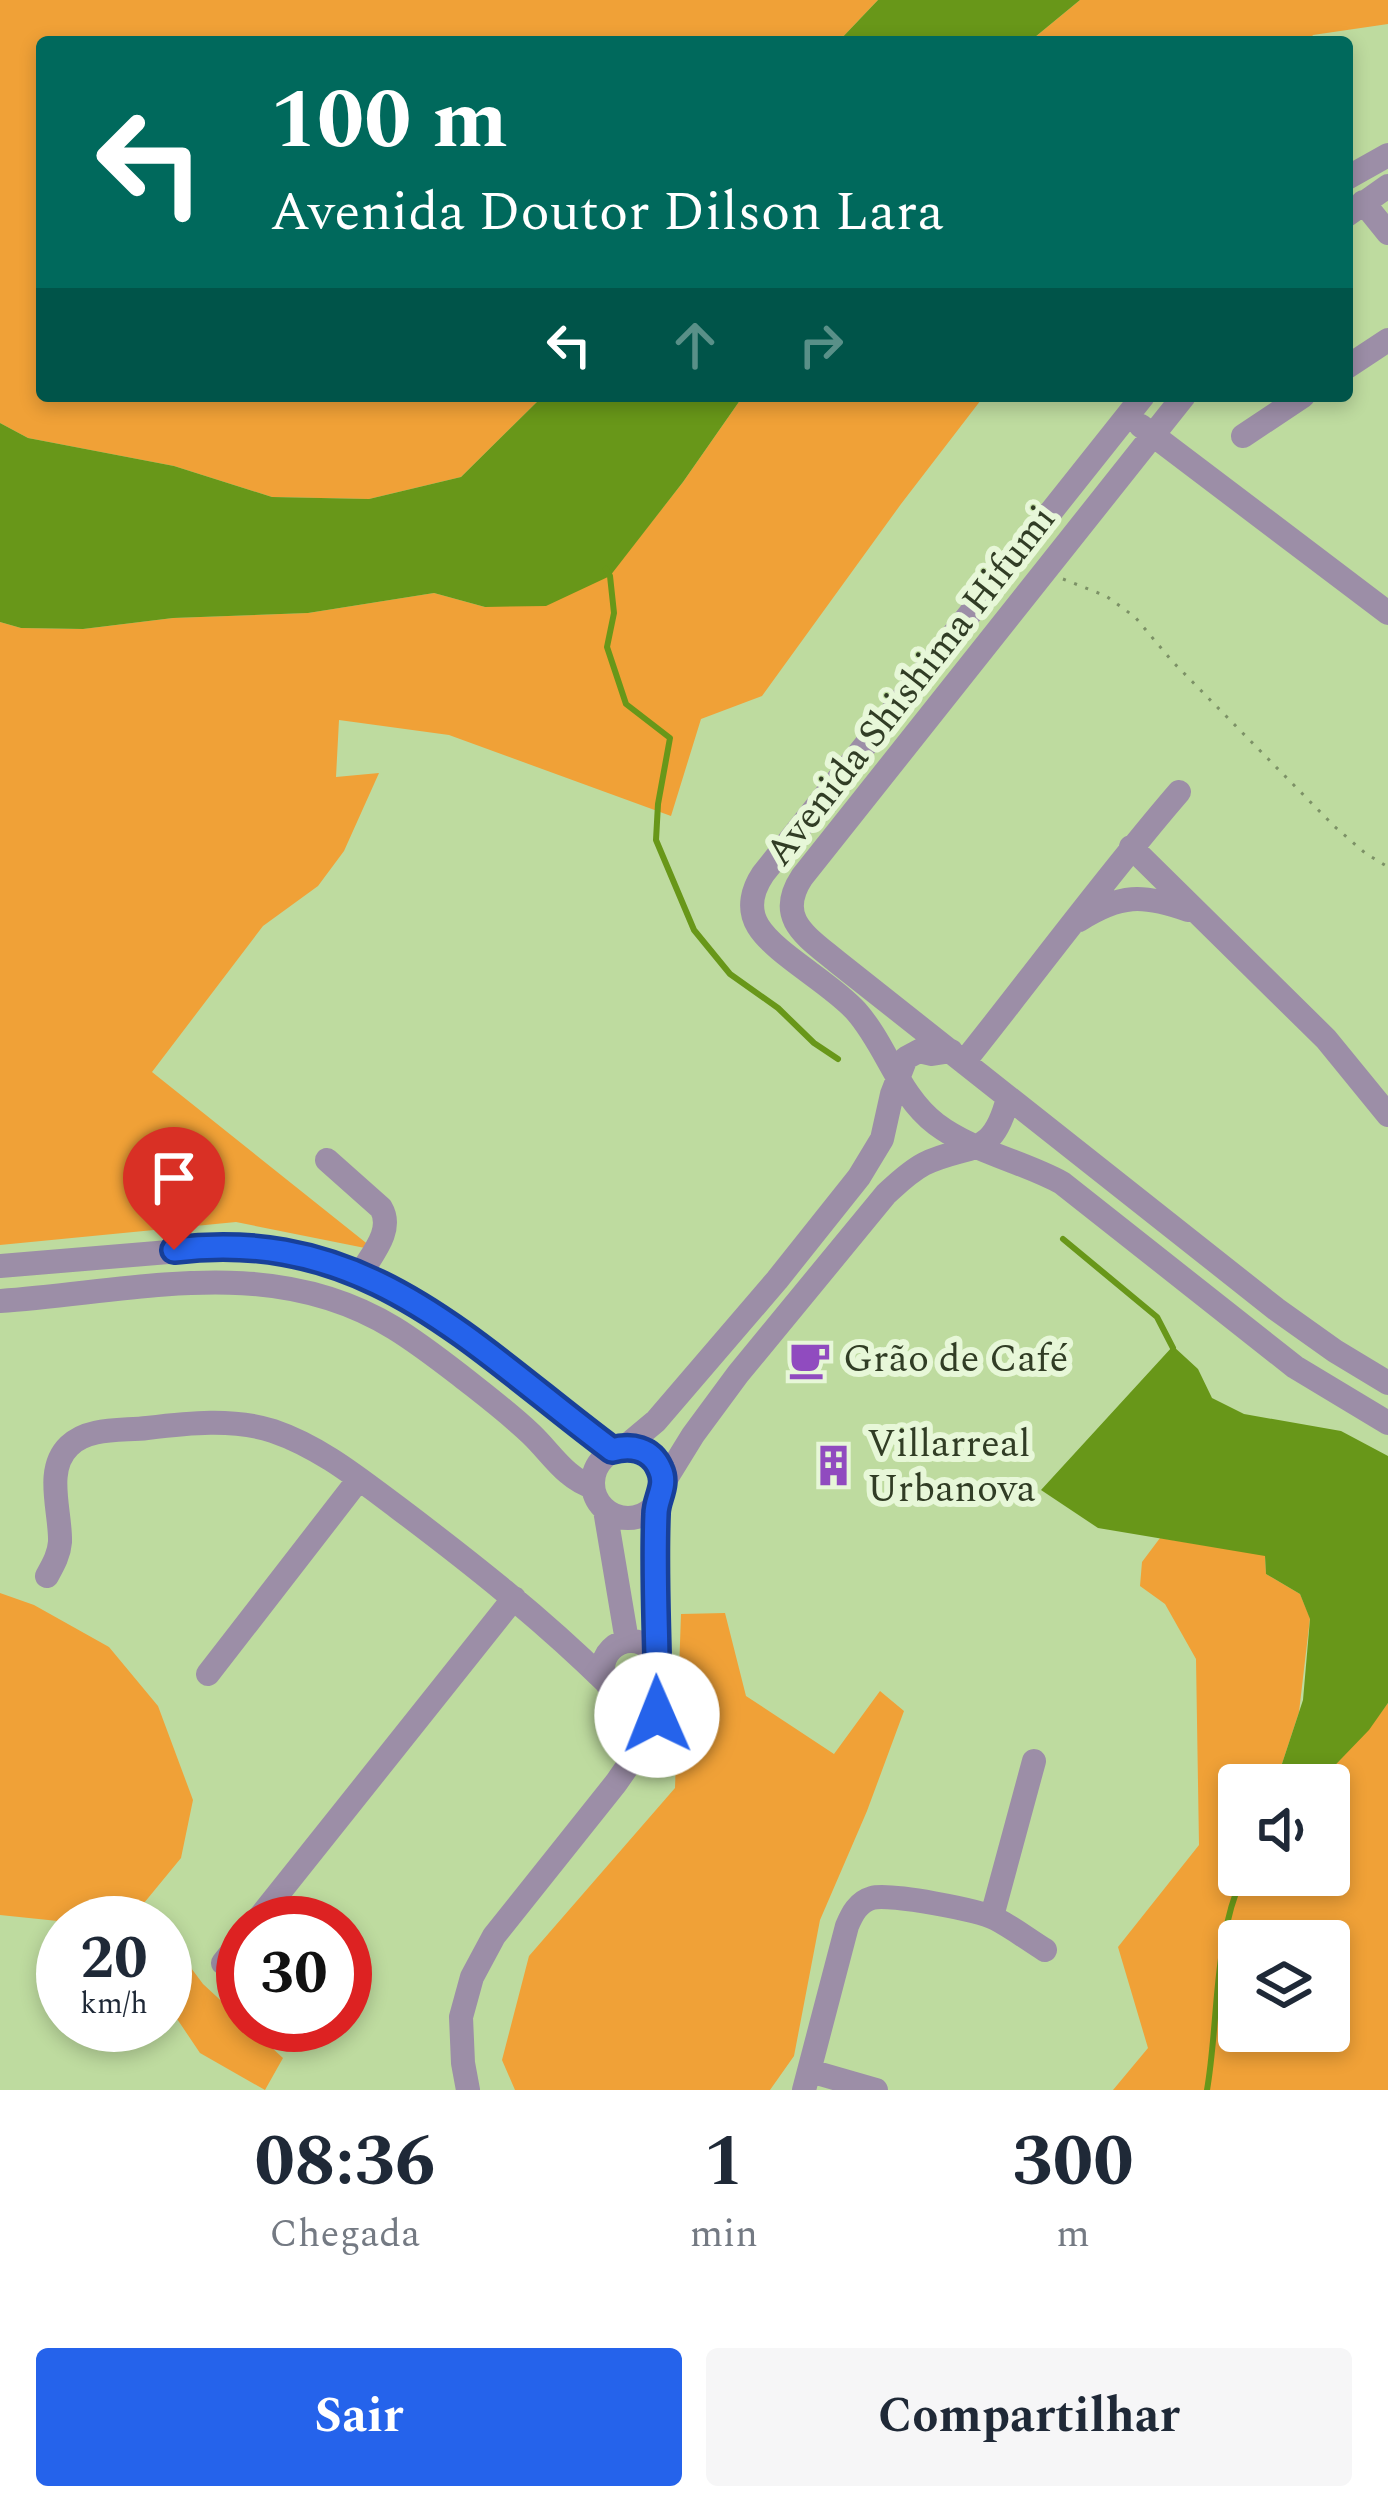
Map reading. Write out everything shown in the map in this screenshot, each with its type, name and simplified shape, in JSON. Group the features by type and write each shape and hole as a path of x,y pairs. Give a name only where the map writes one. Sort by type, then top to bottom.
{"street":[{"path":"1353,175 1388,155"},
{"path":"1388,186 1355,209 1388,233"},
{"path":"1353,363 1388,340"},
{"name":"Avenida Shishima Hifumi","path":"957,1056 811,940 792,916 791,896 1179,402"},
{"path":"1243,436 1295,402"},
{"path":"1135,406 1153,435 1388,613"},
{"name":"Avenida Shishima Hifumi","path":"1135,406 787,844 754,890 752,908 762,932 851,1006 877,1040 894,1074 938,1126 1062,1183 1295,1367 1388,1423"},
{"path":"957,1056 1072,925 1179,792"},
{"path":"1131,847 1326,1040 1388,1115"},
{"path":"1072,925 1113,901 1127,899 1161,900 1198,913"},
{"path":"622,1643 596,1466 656,1421 859,1177 882,1139 894,1074 910,1054 957,1056 1276,1309 1388,1383"},
{"path":"0,1301 231,1281 279,1286 342,1303 407,1336 465,1379 531,1434 615,1516 637,1517 660,1493 702,1421 738,1374 886,1194 922,1165 986,1150 1008,1098"},
{"path":"326,1160 387,1217 387,1226 361,1274"},
{"path":"0,1266 191,1248 255,1247 327,1262 402,1295 618,1449 634,1448 652,1456 662,1472 659,1676 644,1691 620,1695 514,1598 359,1479 303,1444 258,1427 167,1425 84,1436 65,1450 56,1468 60,1546 47,1576"},
{"path":"191,1248 192,1282"},
{"path":"208,1674 359,1479"},
{"path":"277,1896 514,1598"},
{"path":"555,1632 644,1644 657,1657"},
{"path":"606,1682 607,1656 622,1643"},
{"path":"468,2090 461,2017 472,1978 487,1946 652,1731 657,1715 644,1691"},
{"path":"992,1916 1034,1761"},
{"path":"877,2090 807,2080 847,1926 863,1902 898,1898 992,1916 1045,1950"}],"path":[{"path":"1044,573 1106,596 1135,617 1172,662 1334,826 1388,867"}],"shaded area":[{"path":"0,0 878,0 844,36 36,36 36,402 537,402 461,477 369,499 272,497 174,466 28,438 0,423"},
{"path":"878,0 1080,0 1036,36 844,36"},
{"path":"1080,0 1388,0 1388,24 1312,36 1036,36"},
{"path":"537,402 739,402 610,576 546,606 485,607 434,593 308,613 173,618 83,629 21,628 0,622 0,423 28,438 174,466 272,497 369,499 461,477"},
{"path":"739,402 979,402 762,696 701,719 671,816 449,735 339,720 336,777 379,773 344,851 318,886 263,926 152,1072 375,1250 236,1222 0,1245 0,622 21,628 83,629 173,618 308,613 434,593 485,607 610,575"},
{"path":"1173,1346 1198,1369 1212,1398 1244,1414 1341,1431 1388,1456 1388,1703 1336,1764 1282,1764 1303,1700 1310,1619 1300,1594 1266,1574 1265,1556 1098,1528 1041,1490"},
{"path":"1160,1538 1265,1555 1266,1574 1300,1594 1310,1618 1299,1712 1282,1764 1218,1764 1218,1896 1350,1896 1350,1764 1336,1764 1388,1703 1388,2090 1113,2090 1148,2048 1118,1947 1199,1845 1196,1659 1165,1604 1140,1586 1142,1562"},
{"path":"0,1593 34,1605 109,1647 158,1706 193,1800 181,1858 150,1896 36,1896 36,1919 0,1915"},
{"path":"725,1613 746,1696 834,1754 880,1691 904,1711 820,1920 794,2056 770,2090 515,2090 502,2060 529,1956 675,1788 681,1614"},
{"path":"192,1969 216,1996 216,2052 276,2052 283,2058 265,2090 200,2053 192,2041"}],"waterway":[{"path":"606,569 614,613 607,647 626,704 670,738 656,840 694,930 730,974 838,1059"},
{"path":"1063,1239 1157,1317 1173,1348"},
{"path":"1207,2090 1222,1954 1235,1896"}],"place":[{"name":"Grão de Café","path":"809,1359"},
{"name":"Villarreal Urbanova","path":"833,1466"}],"route":[{"path":"174,1250 255,1247 361,1274 440,1319 612,1450 634,1448 652,1456 664,1482 656,1505 657,1715"}]}
